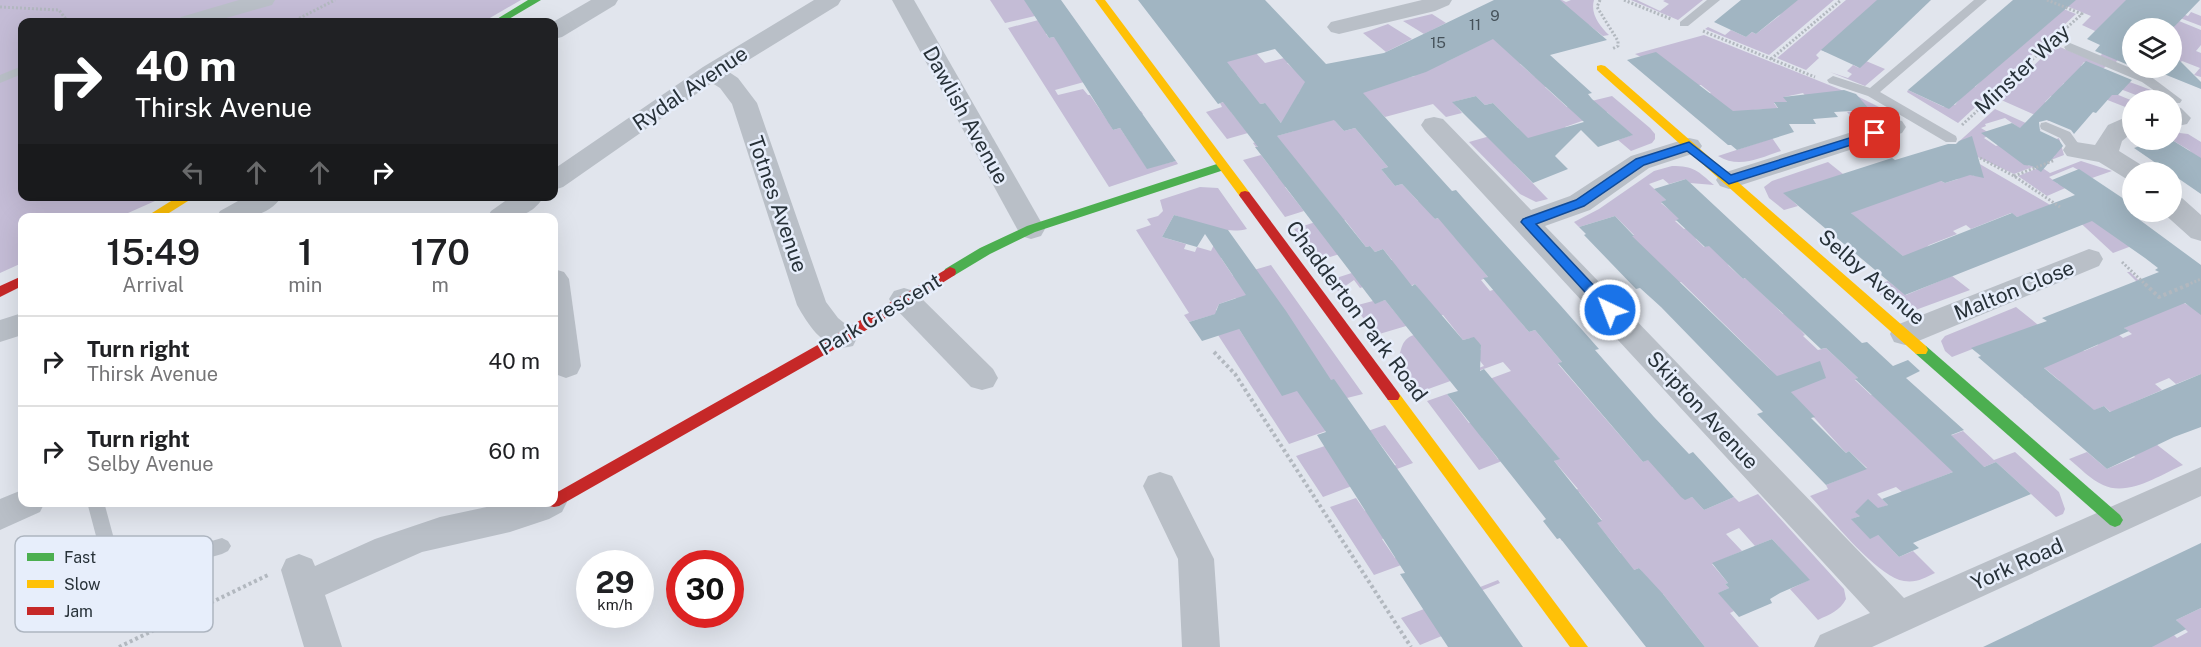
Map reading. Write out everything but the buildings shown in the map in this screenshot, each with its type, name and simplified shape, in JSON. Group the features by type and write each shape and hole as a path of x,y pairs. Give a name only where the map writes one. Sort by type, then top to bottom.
{"street":[{"path":"203,18 264,0"},
{"path":"504,18 536,0"},
{"path":"558,30 607,0"},
{"name":"Rydal Avenue","path":"558,178 712,72 830,0"},
{"name":"Dawlish Avenue","path":"903,0 1031,229"},
{"name":"Chadderton Park Road","path":"1101,0 1580,647"},
{"path":"1322,10 1343,32 1441,0"},
{"name":"Selby Avenue","path":"1601,68 2115,520"},
{"name":"Totnes Avenue","path":"712,72 729,83 744,103 812,305 819,317 842,338"},
{"name":"Skipton Avenue","path":"1434,125 1898,617"},
{"path":"1729,180 1893,127"},
{"path":"2106,156 2108,142 2114,133 2122,128"},
{"path":"1527,222 1580,203 1640,162 1689,146"},
{"path":"2067,155 2106,156 2122,165"},
{"name":"Park Crescent","path":"558,499 842,338 985,251 1031,229 1223,166"},
{"path":"159,213 181,201"},
{"path":"239,213 260,201"},
{"path":"2182,214 2201,231"},
{"name":"Malton Close","path":"1905,334 2089,259"},
{"path":"0,292 18,283"},
{"path":"904,299 982,378"},
{"path":"558,321 561,353"},
{"path":"0,331 18,325"},
{"name":"York Road","path":"1833,647 2201,481"},
{"path":"1160,486 1196,558 1202,647"},
{"path":"0,515 18,507"},
{"name":"Park Crescent","path":"301,578 442,532 504,520 539,507"},
{"path":"301,578 322,647"}],"lane":[{"path":"1684,24 1714,0"},
{"path":"1872,93 1981,0"},
{"path":"2070,47 2146,79 2156,90"},
{"path":"0,78 18,71"},
{"path":"1829,80 1872,93 1951,140"},
{"path":"2046,126 2065,135 2067,155"},
{"path":"96,507 105,536"},
{"path":"213,549 222,546"}],"path":[{"path":"300,18 335,0"},
{"path":"1600,0 1597,7 1601,17 1606,28 1618,41 1617,46 1603,51"},
{"path":"1624,0 1829,80"},
{"path":"1771,59 1841,0"},
{"name":"Minster Way","path":"1961,125 2082,14 2048,0"},
{"path":"0,8 59,10 65,18"},
{"path":"2014,176 2067,155"},
{"path":"1980,158 2014,176 2060,207"},
{"path":"2122,262 2159,297 2201,279"},
{"path":"1214,352 1235,374 1411,647"},
{"path":"213,601 286,566 301,578"},
{"path":"119,647 150,632"}],"shaded area":[{"path":"0,0 521,0 490,18 18,18 18,201 155,201 128,213 18,213 18,265 0,273"},
{"path":"990,0 1031,0 1035,16 1005,23"},
{"path":"1164,0 1219,0 1219,3 1255,7 1238,6 1238,11 1277,13 1250,21 1254,26 1258,25 1271,39 1289,34 1292,38 1267,44 1262,40 1248,44 1265,63 1288,57 1292,61 1287,63 1298,73 1316,68 1298,94 1309,98 1317,84 1331,88 1335,81 1386,71 1398,80 1415,76 1404,66 1432,53 1446,62 1527,21 1513,14 1527,19 1530,15 1520,11 1531,0 1566,2 1594,0 1595,15 1599,24 1609,35 1603,36 1589,25 1549,37 1547,35 1537,38 1540,42 1535,43 1518,39 1517,44 1549,53 1549,55 1520,64 1535,77 1542,76 1551,85 1545,87 1567,107 1612,96 1650,128 1655,134 1655,139 1652,143 1631,151 1618,140 1632,135 1607,112 1565,127 1570,133 1549,139 1552,142 1539,146 1540,148 1516,155 1521,161 1514,164 1548,199 1536,202 1520,194 1469,142 1518,128 1493,103 1485,105 1476,96 1453,102 1462,113 1446,117 1433,104 1385,117 1377,109 1335,121 1344,131 1355,128 1388,167 1381,169 1395,186 1402,184 1418,201 1423,200 1435,219 1445,216 1454,227 1448,229 1454,236 1461,234 1471,246 1464,248 1488,277 1481,280 1490,291 1498,288 1524,318 1519,320 1529,332 1535,330 1562,362 1558,364 1643,462 1649,459 1657,468 1665,465 1680,483 1672,487 1685,499 1692,497 1704,510 1734,497 1739,502 1758,494 1844,589 1846,599 1841,606 1818,620 1790,589 1809,580 1772,539 1755,546 1739,528 1726,534 1742,551 1712,564 1728,583 1725,584 1729,588 1719,593 1734,611 1730,613 1759,647 1705,647 1663,594 1620,612 1654,593 1645,581 1648,579 1639,568 1629,572 1616,556 1621,553 1599,526 1562,541 1560,538 1602,520 1579,492 1566,494 1578,489 1554,461 1559,458 1528,421 1482,438 1498,459 1518,452 1520,454 1479,470 1427,401 1447,394 1469,423 1514,407 1506,397 1499,399 1484,381 1511,371 1503,362 1420,392 1398,363 1406,339 1414,335 1449,379 1484,366 1473,352 1481,350 1481,345 1471,338 1463,340 1443,315 1376,335 1354,306 1385,300 1403,322 1429,313 1413,294 1420,291 1415,284 1408,287 1401,278 1365,289 1360,288 1354,280 1338,291 1330,280 1392,260 1383,249 1375,252 1370,246 1366,247 1345,220 1338,222 1335,218 1321,223 1323,226 1318,228 1328,241 1333,240 1343,253 1317,261 1294,229 1337,215 1336,210 1311,179 1285,187 1304,211 1285,217 1243,160 1261,155 1278,177 1303,170 1280,141 1256,147 1253,143 1294,131 1288,124 1283,125 1264,103 1231,112 1248,133 1227,139 1206,112 1222,107 1220,103 1241,97 1231,84 1242,81 1237,75 1225,77 1217,66 1225,64 1211,46 1204,48 1195,37 1201,35 1198,30 1165,36 1228,20 1223,15 1195,21 1180,1 1167,4"},
{"path":"1631,0 1637,0 1660,11 1669,4 1663,1 1665,0 1703,0 1678,20"},
{"path":"1791,0 1834,0 1769,55 1705,29 1708,27 1725,35 1731,30 1746,37 1752,32 1756,34 1779,16"},
{"path":"1846,0 1879,0 1866,61 1885,69 1865,86 1830,72 1848,78 1852,74 1847,71 1853,65 1859,68 1831,47 1826,52 1821,50 1816,55 1819,58 1806,70 1777,58"},
{"path":"2041,0 2076,14 1958,123 1907,92 1908,90 1944,107 1950,103 1955,105 1970,85 1975,87 1980,82"},
{"path":"2052,0 2144,0 2188,16 2191,12 2201,16 2201,26 2159,10 2144,18 2122,18 2122,55 2115,63 2099,57 2110,46 2095,31 2082,25 2091,16"},
{"path":"1432,14 1446,23 1424,34 1403,21"},
{"path":"1046,18 1046,34 1049,38 1059,36 1084,82 1055,90 1058,95 1083,89 1090,95 1107,120 1141,111 1143,114 1109,123 1113,130 1120,128 1147,168 1176,161 1178,164 1109,187 1008,28"},
{"path":"2182,22 2201,30 2201,45 2196,51 2201,53 2201,77 2194,75 2200,68 2182,61"},
{"path":"1388,24 1412,39 1386,52 1363,33"},
{"path":"1704,35 1859,97 1891,113 1858,124 1847,112 1870,110 1809,100 1803,93 1784,97 1787,102 1774,103 1781,113 1766,113 1763,109 1753,110 1781,151 1750,161 1726,160 1718,156 1764,141 1705,95 1711,93 1701,85 1635,54"},
{"path":"2055,45 2106,66 2103,69 2084,62 2081,66 2150,90 2123,90 2115,87 2111,94 2122,96 2122,106 2064,83 2059,89 2064,102 2051,96 2045,102 2052,117 2049,121 1999,99"},
{"path":"1995,109 2041,130 2026,136 2022,130 2005,118 1985,124 1986,126 1981,128 1991,134 1984,138 1996,146 2004,143 2029,166 2055,156 2040,145 2059,138 2064,155 2014,174 1954,146"},
{"path":"2182,133 2188,134 2201,142 2201,163 2182,146"},
{"path":"1966,156 2052,206 2017,217 2011,213 1971,229 1966,225 1953,231 1957,234 1929,245 1910,262 1886,242 1881,244 1851,213 1784,193 1798,206 1784,210 1769,198 1764,187 1772,181 1828,162 1858,186 1941,181 1945,183 1958,179 1961,167 1974,176 1983,176"},
{"path":"2081,161 2112,171 2092,178 2073,167 2049,177 2058,184 2070,186 2047,196 2018,176 2041,167 2050,173"},
{"path":"1672,166 1695,170 1714,185 1690,183 1686,179 1669,184 1663,179 1649,184 1666,200 1661,203 1681,219 1675,221 1684,229 1693,225 1696,239 1704,247 1714,244 1729,266 1743,279 1746,278 1783,314 1790,312 1804,325 1798,327 1805,335 1803,336 1818,350 1826,348 1858,378 1855,380 1871,395 1875,394 1925,445 1963,431 1994,460 2015,452 2059,492 2065,509 2063,514 2056,517 1996,462 1984,467 1963,468 1902,492 1896,487 1877,494 1888,505 1852,519 1878,535 1899,557 1913,551 1935,573 1916,581 1904,581 1893,577 1868,558 1810,496 1828,489 1826,485 1867,468 1849,451 1846,453 1768,367 1681,282 1676,283 1629,237 1634,235 1615,216 1579,227 1574,222 1599,209 1654,171"},
{"path":"1200,187 1218,188 1247,229 1220,229 1174,215 1162,237 1186,244 1184,249 1195,252 1197,247 1211,251 1219,234 1243,252 1221,258 1233,276 1271,265 1363,394 1347,398 1326,431 1289,444 1218,335 1236,298 1219,304 1216,310 1219,313 1189,322 1184,315 1189,313 1136,230 1151,225 1147,219 1158,216 1163,211 1160,200","holes":["1279,316 1275,384 1239,329"]},
{"path":"2084,196 2137,244 2113,253 2073,216"},
{"path":"2127,272 2130,272 2158,299 2184,303 2201,312 2201,374 2176,384 2169,378 2155,384 2162,390 2125,406 2114,415 2104,406 2088,413 2062,384 2025,398 2023,396 2060,381 2006,336 1952,357 1945,351 1941,341 1945,336 2016,307 2068,349 2077,345 2084,351 2098,345 2101,321 2123,338 2132,334 2124,328 2154,299"},
{"path":"1952,276 1970,290 1910,312 1894,307 1872,287 1888,281 1906,295"},
{"path":"1385,425 1413,463 1370,479 1368,476 1396,465 1371,432 1327,448 1352,486 1323,497 1296,456"},
{"path":"2156,444 2183,465 2133,487 2113,488 2103,485 2089,477 2069,459 2087,452 2107,469 2135,457"},
{"path":"1356,498 1365,511 1375,508 1394,535 1382,539 1395,558 1407,553 1415,560 1374,575 1330,507"},
{"path":"1498,580 1500,583 1434,610 1449,633 1420,645 1401,618"},
{"path":"2201,608 2201,647 2152,647 2166,627 2177,638 2188,632 2176,620"}],"traffic: fast":[{"path":"504,18 536,0"},
{"path":"950,272 985,251 1031,229 1223,166"},
{"path":"1921,350 2115,520"}],"traffic: slow":[{"path":"1100,0 1245,195"},
{"path":"1601,68 1921,350"},
{"path":"159,213 181,201"},
{"path":"1393,396 1580,647"}],"traffic: jam":[{"path":"1245,195 1393,396"},
{"path":"558,499 842,338 950,272"},
{"path":"0,292 18,283"}],"route":[{"path":"1610,310 1527,222 1580,203 1640,162 1689,146 1729,180 1875,133"}]}
